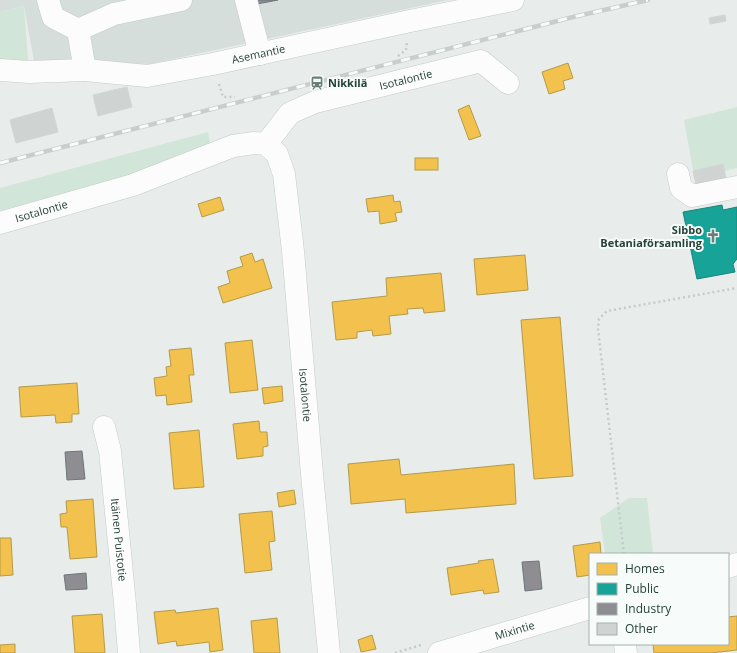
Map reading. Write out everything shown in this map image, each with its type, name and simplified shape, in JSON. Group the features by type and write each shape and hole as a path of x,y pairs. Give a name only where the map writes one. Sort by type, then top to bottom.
{"street":[{"path":"48,0 53,17 78,30"},
{"path":"78,30 114,14 181,0"},
{"path":"246,0 260,54"},
{"name":"Asemantie","path":"0,70 29,72 85,70 147,76 260,54 427,9 513,0"},
{"path":"78,30 85,70"},
{"name":"Isotalontie","path":"266,144 290,113 315,102 481,61 508,83"},
{"name":"Isotalontie","path":"0,224 133,185 233,146 254,143 266,144 277,154 284,174 293,251 312,482 329,653"},
{"path":"678,174 681,188 692,196 737,187"},
{"name":"Itäinen Puistotie","path":"104,427 110,451 129,653"},
{"name":"Mixintie","path":"439,653 589,608"}],"path":[{"path":"624,553 598,329 599,319 607,312 737,288"}],"shaded area":[{"path":"0,0 448,0 150,64 34,61 24,6 0,12"}],"green space":[{"path":"24,6 29,72 0,70 0,12"},
{"path":"737,107 737,168 724,171 723,164 693,171 684,120"},
{"path":"208,132 211,147 128,180 0,215 0,188"},
{"path":"629,498 647,498 653,553 605,553 600,518"}],"building: Homes":[{"path":"568,63 573,78 563,81 565,89 549,94 542,72"},
{"path":"469,105 481,136 469,140 458,110"},
{"path":"415,158 438,158 438,170 415,170"},
{"path":"393,195 394,202 400,201 402,212 395,213 397,221 380,224 379,211 368,212 366,199"},
{"path":"220,197 224,210 202,217 198,204"},
{"path":"252,253 255,262 263,259 272,288 223,303 218,287 230,283 227,271 243,266 240,257"},
{"path":"525,255 528,290 477,295 474,259"},
{"path":"441,273 445,311 424,313 423,308 407,309 408,314 389,316 391,334 373,336 372,330 357,332 357,338 336,340 332,302 387,296 386,278"},
{"path":"560,317 573,476 534,479 521,320"},
{"path":"252,340 258,390 230,393 225,343"},
{"path":"191,348 194,375 189,375 192,402 167,405 166,395 156,396 154,378 167,376 166,367 171,366 169,350"},
{"path":"77,383 79,414 72,414 72,422 56,423 55,415 21,417 19,387"},
{"path":"282,386 283,401 264,404 262,388"},
{"path":"259,421 260,432 267,432 268,446 263,447 263,456 237,459 233,424"},
{"path":"199,430 204,487 174,489 169,433"},
{"path":"399,459 401,475 514,464 516,504 406,513 405,499 351,504 348,464"},
{"path":"294,490 296,504 279,507 277,493"},
{"path":"93,499 97,557 70,559 67,527 61,527 60,514 67,513 66,501"},
{"path":"272,511 275,541 269,542 272,570 245,573 239,514"},
{"path":"0,538 11,538 13,575 0,576"},
{"path":"600,542 601,553 589,553 589,575 577,577 573,546"},
{"path":"493,559 499,592 484,594 483,590 451,595 447,568 479,563 478,561"},
{"path":"218,608 223,650 210,652 209,642 177,646 176,641 158,644 154,612 175,610 176,613"},
{"path":"102,614 105,653 75,653 72,616"},
{"path":"737,616 737,650 711,653 654,653 653,645 729,645 729,617"},
{"path":"277,618 280,653 254,653 251,621"},
{"path":"372,635 376,649 361,652 358,640"},
{"path":"15,644 15,653 0,653 0,645"}],"building: Public":[{"name":"Sibbo Betaniaförsamling","path":"722,205 723,210 737,207 737,259 733,264 735,272 697,279 683,212"}],"building: Industry":[{"path":"256,0 278,0 257,4"},
{"path":"82,451 85,479 67,480 65,452"},
{"path":"539,561 542,589 525,591 522,562"},
{"path":"86,573 87,589 66,590 64,575"}],"building: Other":[{"path":"725,15 726,21 710,24 709,18"},
{"path":"127,87 132,107 98,116 93,95"},
{"path":"52,108 58,132 16,143 10,120"},
{"path":"723,164 726,178 696,185 693,171"}],"railway":[{"path":"0,163 573,17 648,0"}],"place":[{"name":"Nikkilä","path":"317,83"},
{"name":"Sibbo Betaniaförsamling","path":"713,236"}]}
